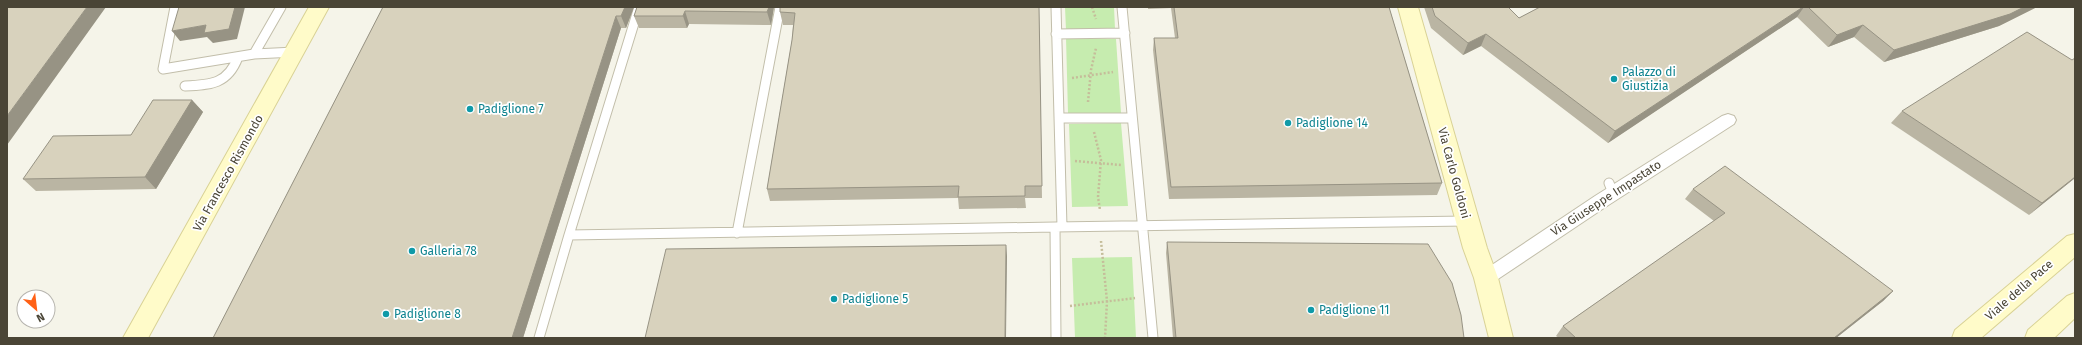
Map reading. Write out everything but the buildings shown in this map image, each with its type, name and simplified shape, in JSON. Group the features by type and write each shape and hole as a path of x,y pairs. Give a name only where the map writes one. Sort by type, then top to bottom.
{"street":[{"name":"Via Francesco Rismondo","path":"135,338 319,7"},
{"name":"Via Carlo Goldoni","path":"1408,7 1467,221 1486,278 1501,338"},
{"name":"Via Giuseppe Impastato","path":"1486,278 1611,188 1728,120"},
{"name":"Viale della Pace","path":"1964,338 2075,243"},
{"path":"2037,338 2075,303"}],"lane":[{"path":"175,7 164,69 254,54 295,52"},
{"path":"254,54 281,7"},
{"path":"539,338 639,7"},
{"path":"737,233 780,7"},
{"path":"1056,7 1059,118 1056,338"},
{"path":"1122,7 1153,338"},
{"path":"1056,34 1124,34"},
{"path":"185,86 206,85 222,81 235,68 238,57"},
{"path":"1059,118 1132,118"},
{"path":"569,235 1467,221"}],"path":[{"path":"1088,106 1096,45"},
{"path":"1067,79 1118,71"},
{"path":"1094,131 1101,164 1099,207"},
{"path":"1070,160 1124,166"},
{"path":"1102,257 1108,301 1108,318 1105,338"},
{"path":"1074,305 1134,298"}],"green space":[{"path":"1065,7 1114,7 1115,29 1066,30"},
{"path":"1066,38 1116,39 1121,113 1068,113"},
{"path":"1121,123 1128,206 1072,207 1069,124"},
{"path":"1132,257 1136,338 1075,338 1072,258"}],"place":[{"name":"Palazzo di Giustizia","path":"1614,79"},
{"name":"Padiglione 7","path":"470,109"},
{"name":"Padiglione 14","path":"1288,123"},
{"name":"Galleria 78","path":"412,251"},
{"name":"Padiglione 5","path":"834,299"},
{"name":"Padiglione 11","path":"1311,310"},
{"name":"Padiglione 8","path":"386,314"}]}
